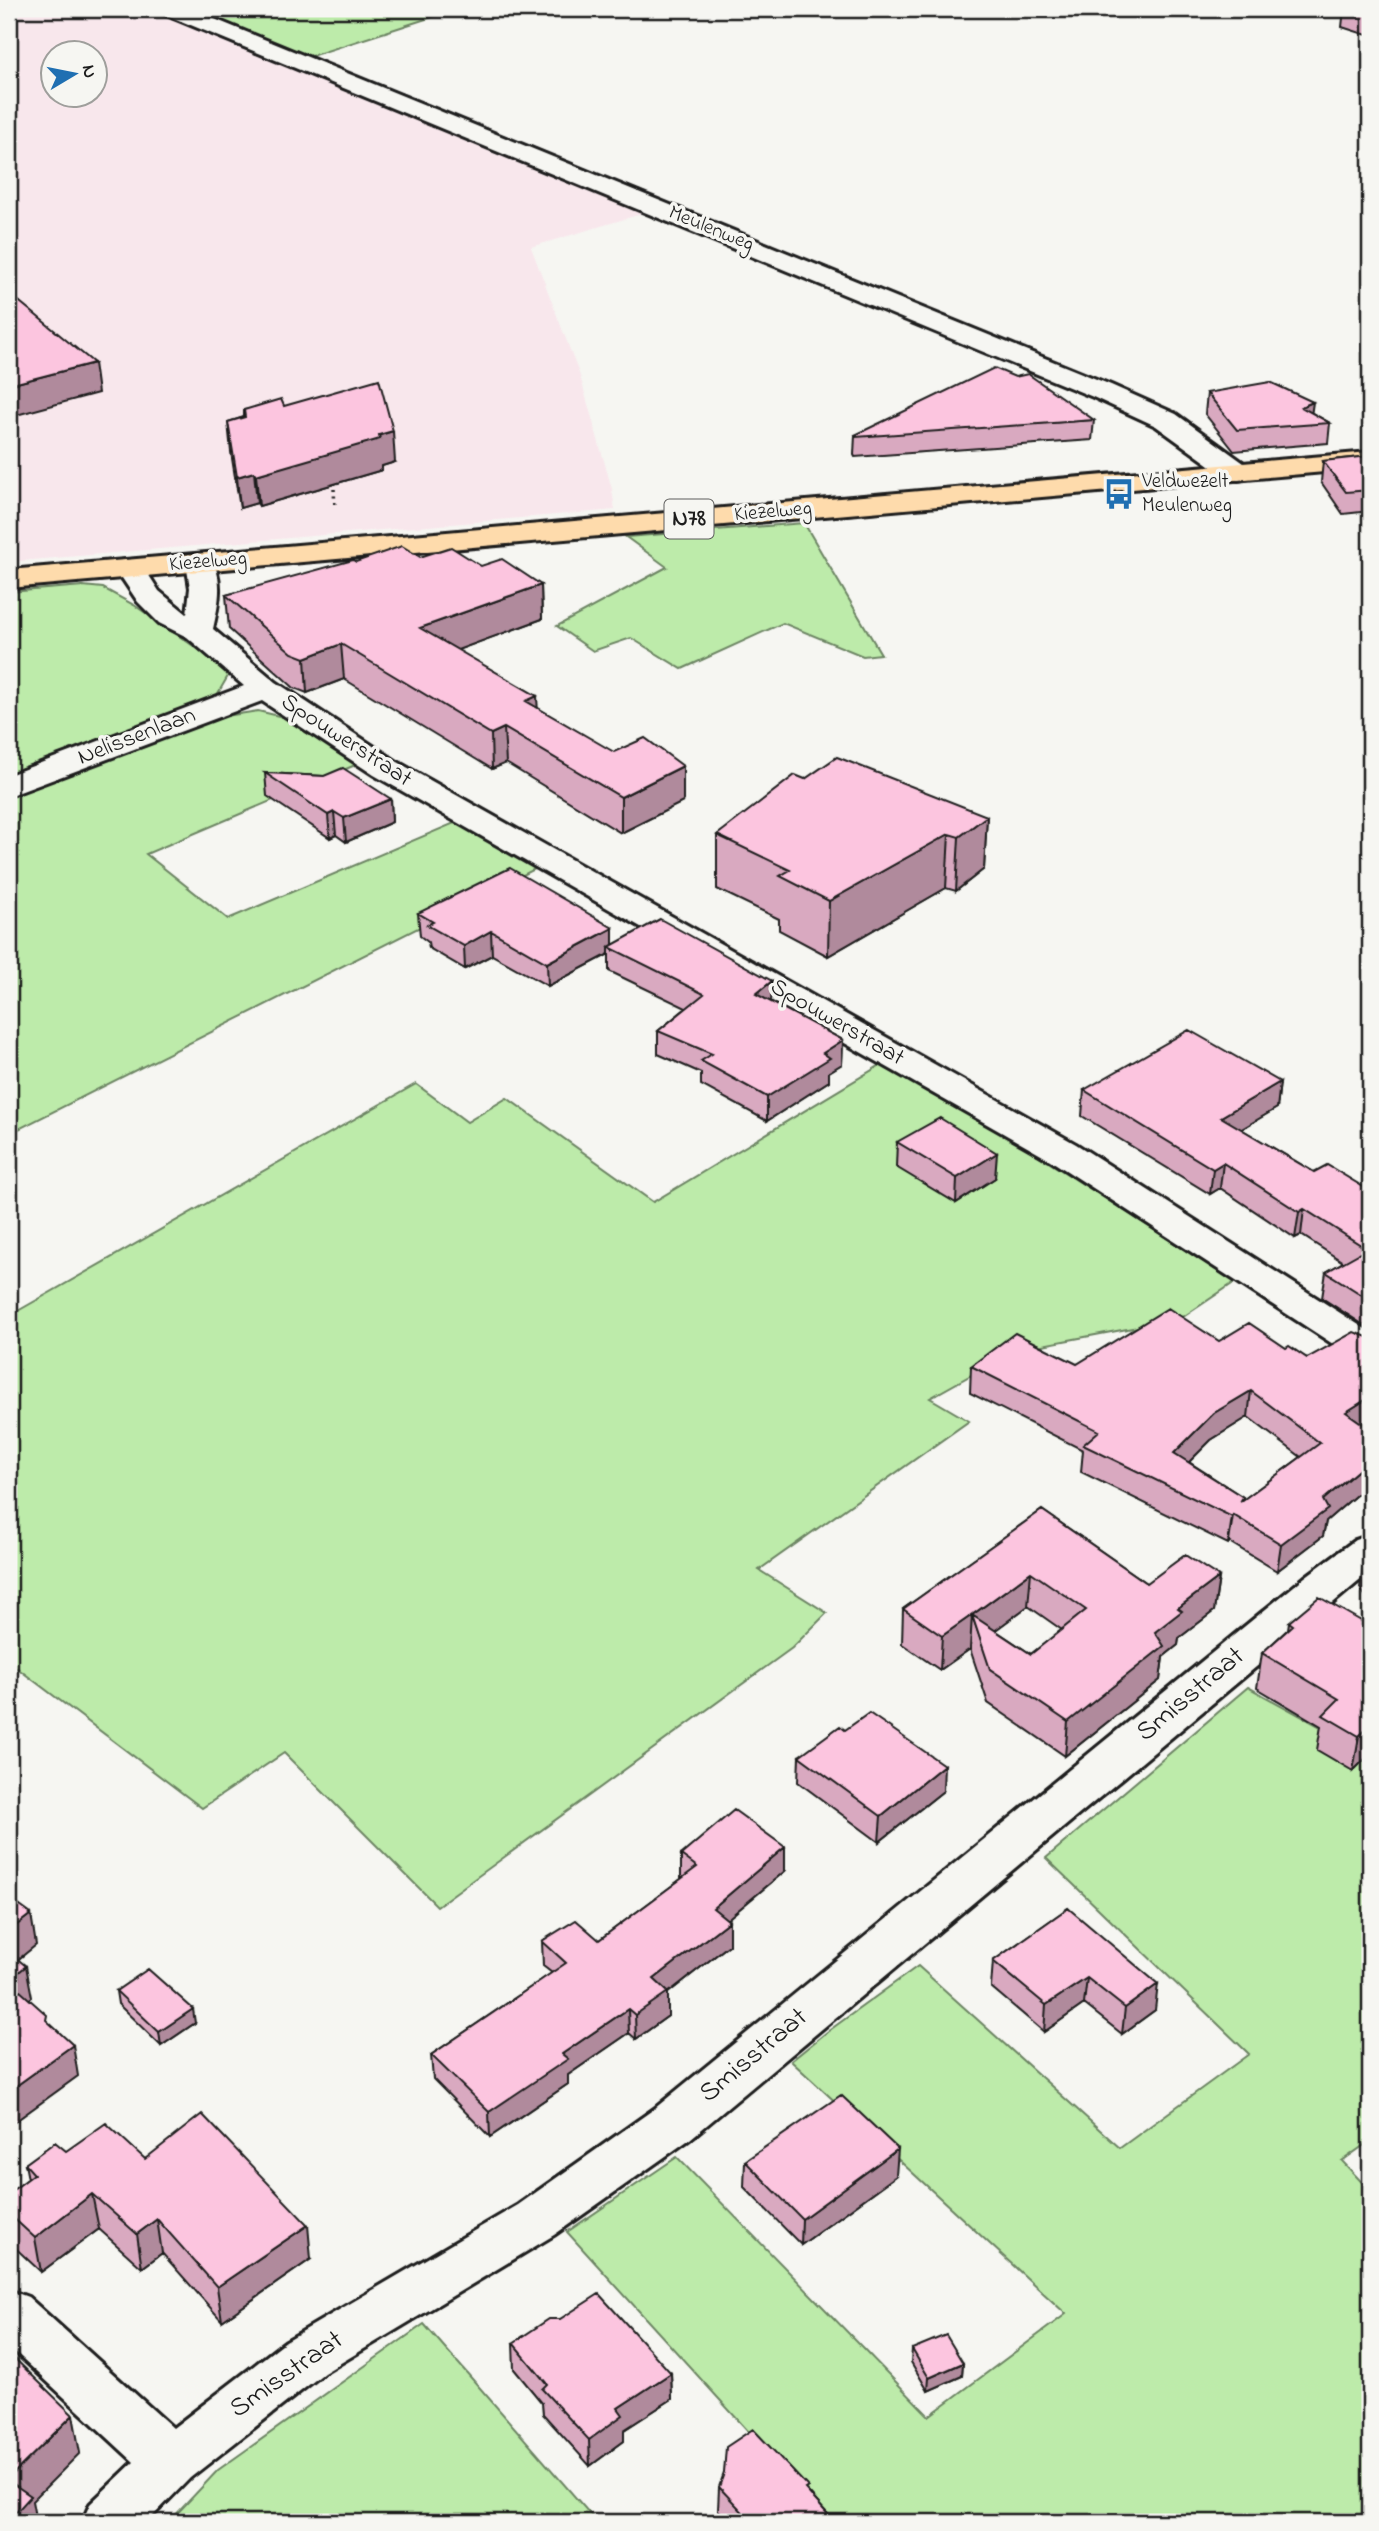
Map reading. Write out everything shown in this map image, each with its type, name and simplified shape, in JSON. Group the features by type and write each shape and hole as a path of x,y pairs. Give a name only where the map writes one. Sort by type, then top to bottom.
{"main road":[{"name":"Kiezelweg","path":"9,579 1370,460"}],"street":[{"name":"Meulenweg","path":"172,9 1102,391 1166,419 1238,472"},
{"path":"198,631 205,598 204,574 200,563"},
{"name":"Spouwerstraat","path":"131,569 148,596 169,617 198,631 265,689 385,768 1063,1152 1370,1350"},
{"name":"Nelissenlaan","path":"9,786 265,689"},
{"name":"Smisstraat","path":"110,2522 171,2460 305,2357 536,2220 672,2124 1320,1588 1370,1550"},
{"path":"9,2313 171,2460"}],"path":[{"path":"334,489 335,508"}],"shaded area":[{"path":"9,9 157,9 648,212 531,247 580,376 612,489 615,510 9,562"}],"green space":[{"path":"186,9 457,9 305,58"},
{"path":"804,523 881,654 863,656 783,623 682,669 631,638 593,651 557,626 667,567 626,537"},
{"path":"83,586 103,588 134,605 218,663 228,676 217,695 9,775 9,592"},
{"path":"258,711 283,717 360,763 146,854 228,919 459,821 539,867 9,1134 9,796 226,716"},
{"path":"884,1063 1022,1145 1235,1282 1180,1319 1016,1350 930,1398 969,1421 759,1570 827,1613 792,1648 437,1906 284,1753 202,1808 17,1668 9,1673 9,1316 416,1084 467,1122 507,1098 653,1202"},
{"path":"1248,1687 1370,1754 1370,2141 1342,2161 1370,2191 1370,2522 831,2522 567,2232 677,2157 929,2416 1066,2314 791,2061 918,1966 1120,2148 1249,2054 1046,1858"},
{"path":"424,2324 597,2522 169,2522 218,2470"}],"building":[{"path":"9,293 94,363 9,385"},
{"path":"994,368 1015,377 1028,374 1094,420 855,435"},
{"path":"379,379 393,431 379,435 380,439 256,475 254,472 237,477 228,422 245,417 244,410 281,399 284,406"},
{"path":"1270,382 1313,402 1301,407 1330,423 1237,430 1207,393"},
{"path":"1370,456 1370,490 1346,492 1323,461"},
{"path":"402,546 420,557 451,547 481,566 502,559 541,585 420,628 537,696 526,701 614,752 645,738 683,766 621,797 504,728 491,734 341,644 305,658 292,653 226,595 353,560 356,562"},
{"path":"837,757 987,816 959,837 949,834 829,901 780,876 790,870 717,835 795,775 805,779"},
{"path":"343,768 391,799 344,818 334,812 328,815 265,773 324,776"},
{"path":"510,868 613,928 547,963 491,931 464,946 427,925 433,922 418,913"},
{"path":"660,919 772,981 756,994 843,1040 823,1053 830,1058 767,1097 701,1061 712,1054 658,1031 704,994 609,947"},
{"path":"1189,1030 1280,1082 1221,1117 1314,1172 1327,1165 1370,1191 1370,1300 1326,1272 1367,1249 1304,1209 1299,1212 1223,1163 1213,1169 1084,1090"},
{"path":"940,1118 997,1153 957,1178 897,1142"},
{"path":"1168,1308 1219,1341 1249,1323 1286,1348 1289,1346 1307,1358 1354,1332 1370,1338 1370,1397 1346,1412 1370,1429 1370,1460 1323,1500 1328,1509 1281,1544 1233,1515 1232,1517 1083,1445 1099,1431 971,1366 1015,1333 1077,1364","holes":["1251,1391 1320,1443 1240,1502 1243,1497 1174,1453 1214,1413"]},
{"path":"1042,1510 1147,1583 1185,1555 1219,1577 1178,1608 1182,1611 1155,1632 1164,1646 1068,1722 990,1669 972,1615 942,1636 903,1609","holes":["1031,1572 1086,1610 1031,1654 972,1615"]},
{"path":"1319,1597 1370,1626 1370,1726 1359,1736 1323,1715 1339,1699 1262,1653 1293,1625 1289,1622"},
{"path":"869,1713 944,1765 881,1816 799,1756 840,1726 845,1730"},
{"path":"734,1810 785,1847 713,1908 729,1921 654,1979 668,1992 635,2015 628,2009 562,2054 568,2059 489,2112 431,2055 566,1963 542,1941 576,1920 599,1940 697,1867 681,1855"},
{"path":"9,1898 31,1914 9,1931"},
{"path":"1068,1908 1158,1984 1125,2008 1087,1978 1046,2005 993,1961"},
{"path":"9,1952 26,1966 9,1980"},
{"path":"148,1969 193,2009 159,2032 116,1991"},
{"path":"9,1981 47,2015 46,2020 73,2045 9,2091"},
{"path":"841,2095 898,2149 802,2219 745,2161"},
{"path":"202,2114 308,2225 217,2287 157,2219 137,2234 92,2194 35,2238 9,2214 9,2193 34,2174 25,2164 55,2142 66,2151 106,2123 145,2159"},
{"path":"599,2294 671,2373 618,2408 623,2415 589,2440 542,2389 547,2384 513,2343 549,2319 560,2319"},
{"path":"946,2335 963,2363 929,2378 912,2349"},
{"path":"9,2353 73,2415 9,2478 11,2431"},
{"path":"753,2429 808,2487 805,2489 835,2522 776,2522 770,2516 761,2522 752,2522 719,2487 724,2473 726,2447"},
{"path":"9,2481 31,2496 9,2520"}],"place":[{"name":"Veldwezelt Meulenweg","path":"1119,494"}]}
